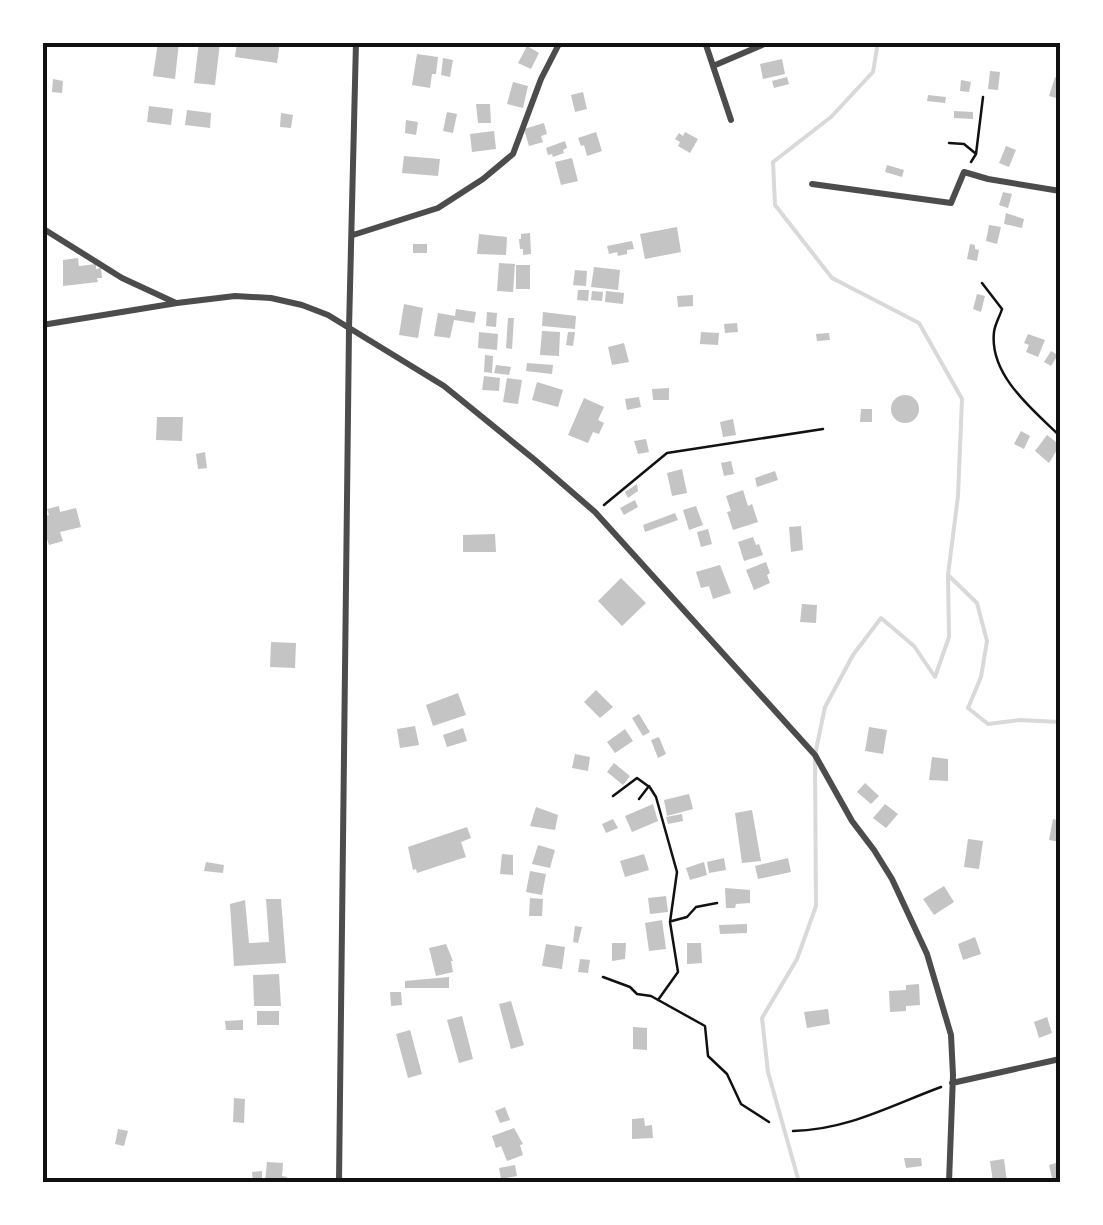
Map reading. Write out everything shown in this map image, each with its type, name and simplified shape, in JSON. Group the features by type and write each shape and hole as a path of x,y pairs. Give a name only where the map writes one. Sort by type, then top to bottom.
{"street":[{"path":"339,1182 356,42"},
{"path":"353,235 438,208 513,154 540,78 560,42"},
{"path":"705,42 731,120"},
{"path":"713,66 768,42"},
{"path":"812,184 951,203 964,172 988,180 1060,191"},
{"path":"42,228 122,278 177,303"},
{"path":"42,325 235,296 302,305 328,314 444,386 595,512 815,756 852,821 892,879 927,954 951,1034 949,1182"},
{"path":"952,1083 1060,1059"}],"path":[{"path":"964,172 976,154 983,97"},
{"path":"949,143 964,144 976,154"},
{"path":"982,282 1002,309 994,330 995,352 1014,391 1060,436"},
{"path":"595,512 667,453 823,428"},
{"path":"614,796 637,778 649,786 677,872 670,922 678,972 658,1000"},
{"path":"639,799 649,786"},
{"path":"670,922 687,917 696,907 718,903"},
{"path":"603,977 630,987 637,994 651,996 705,1026 708,1056 727,1074 741,1104 769,1122"},
{"path":"793,1131 852,1123 952,1083"}],"building":[{"path":"158,42 179,42 175,79 153,76"},
{"path":"199,42 220,43 215,85 194,83"},
{"path":"237,42 280,42 277,63 235,57"},
{"path":"527,46 539,53 531,69 518,63"},
{"path":"417,54 438,57 430,88 412,85"},
{"path":"443,58 453,60 450,77 441,75"},
{"path":"782,59 785,74 763,79 760,64"},
{"path":"990,71 1000,72 998,90 988,89"},
{"path":"787,77 789,84 774,88 772,81"},
{"path":"1055,77 1060,80 1060,99 1049,96"},
{"path":"53,79 63,81 62,93 52,92"},
{"path":"961,80 971,82 969,92 960,91"},
{"path":"513,82 528,86 523,108 507,104"},
{"path":"583,92 587,109 575,112 571,95"},
{"path":"928,95 946,97 945,103 927,101"},
{"path":"476,104 490,104 491,123 478,123"},
{"path":"149,106 173,109 171,125 147,122"},
{"path":"187,110 211,113 210,128 185,125"},
{"path":"954,111 973,112 973,119 954,118"},
{"path":"447,112 457,114 453,133 443,131"},
{"path":"281,113 293,115 291,128 280,127"},
{"path":"406,120 418,122 416,135 405,133"},
{"path":"544,123 547,134 541,136 543,142 529,146 524,129"},
{"path":"494,131 496,149 472,152 470,134"},
{"path":"596,132 602,151 587,156 578,138"},
{"path":"685,132 698,139 690,153 678,146 680,142 675,139"},
{"path":"565,141 564,153 548,155 546,148"},
{"path":"1006,146 1016,150 1009,167 999,163"},
{"path":"404,156 440,159 438,176 402,173"},
{"path":"572,158 578,181 561,185 555,162"},
{"path":"887,165 904,170 902,177 885,172"},
{"path":"1003,192 1012,194 1008,208 999,205"},
{"path":"1006,213 1024,219 1022,228 1004,224"},
{"path":"989,225 1001,227 997,244 986,241"},
{"path":"677,227 681,252 645,259 640,234"},
{"path":"530,233 531,254 523,255 519,239 521,234"},
{"path":"479,234 507,237 506,255 477,254"},
{"path":"632,241 634,249 627,250 627,254 609,254 607,246"},
{"path":"413,244 427,244 427,253 413,253"},
{"path":"970,244 979,250 977,261 967,259"},
{"path":"78,258 79,266 96,264 96,269 101,268 102,278 97,278 98,282 63,286 63,260"},
{"path":"499,263 515,264 513,292 497,291"},
{"path":"516,265 530,265 530,289 516,289"},
{"path":"594,267 620,270 618,290 591,287"},
{"path":"575,270 587,271 586,286 573,285"},
{"path":"578,290 589,290 588,301 577,300"},
{"path":"592,291 603,292 602,301 591,300"},
{"path":"606,291 624,293 623,304 605,302"},
{"path":"977,294 985,296 981,312 973,309"},
{"path":"693,295 693,306 678,307 677,296"},
{"path":"404,304 423,308 418,338 399,335"},
{"path":"456,309 476,312 474,323 454,320 450,338 434,336 438,313 455,316"},
{"path":"487,312 497,313 496,327 486,326"},
{"path":"543,312 576,316 575,329 542,326"},
{"path":"508,318 514,318 512,349 506,348"},
{"path":"737,323 738,332 725,333 724,324"},
{"path":"542,331 560,332 559,356 540,355"},
{"path":"479,332 498,334 497,350 478,348"},
{"path":"568,332 575,332 573,346 566,345"},
{"path":"701,332 719,333 718,345 700,344"},
{"path":"829,333 830,340 817,341 816,334"},
{"path":"1028,334 1045,340 1038,357 1026,352"},
{"path":"624,343 629,362 612,365 608,347"},
{"path":"1051,351 1058,355 1051,366 1044,362"},
{"path":"485,355 493,356 492,373 484,372"},
{"path":"527,363 553,365 552,374 526,371"},
{"path":"496,365 511,367 509,375 494,373"},
{"path":"484,376 500,378 499,391 482,390"},
{"path":"507,378 522,380 518,404 503,402"},
{"path":"537,382 563,390 558,407 532,400"},
{"path":"669,388 669,400 653,400 652,389"},
{"path":"905,395 915,399 919,409 915,419 905,423 895,419 891,409 895,399"},
{"path":"639,397 641,407 627,410 625,399"},
{"path":"584,398 604,407 598,420 604,423 588,443 568,435"},
{"path":"861,409 872,409 872,422 860,422"},
{"path":"157,417 183,417 182,441 156,440"},
{"path":"733,419 736,435 723,437 720,422"},
{"path":"1021,431 1030,436 1024,449 1014,444"},
{"path":"1047,435 1060,445 1049,463 1035,451"},
{"path":"646,439 649,452 638,454 634,441"},
{"path":"205,452 207,468 198,469 196,454"},
{"path":"731,461 734,474 724,476 721,463"},
{"path":"682,469 687,493 672,496 667,473"},
{"path":"775,471 778,480 757,487 755,478"},
{"path":"637,484 638,491 628,498 625,492"},
{"path":"743,490 758,522 733,530 726,496"},
{"path":"635,500 638,507 624,515 620,508"},
{"path":"59,506 60,512 76,508 81,527 60,532 63,541 49,545 46,536 42,537 42,517 49,515 47,509"},
{"path":"696,506 703,525 689,530 683,510"},
{"path":"675,513 678,520 645,532 643,525"},
{"path":"801,526 803,550 791,552 789,527"},
{"path":"708,529 712,544 701,547 697,532"},
{"path":"495,534 496,552 463,552 463,535"},
{"path":"753,537 763,555 744,561 738,542"},
{"path":"766,562 770,583 754,590 746,570"},
{"path":"720,565 731,593 713,599 709,586 701,588 696,572"},
{"path":"621,578 646,603 622,626 598,601"},
{"path":"802,604 817,605 816,623 800,622"},
{"path":"271,642 296,643 295,668 270,667"},
{"path":"596,690 613,707 600,718 584,702"},
{"path":"458,693 466,715 433,726 426,705"},
{"path":"639,714 650,732 643,736 632,718"},
{"path":"415,726 419,745 400,748 397,729"},
{"path":"869,727 887,730 883,754 865,751"},
{"path":"463,728 467,741 447,747 443,735"},
{"path":"625,729 633,741 615,753 607,742"},
{"path":"659,737 666,754 658,758 651,740"},
{"path":"575,754 590,757 588,771 572,768"},
{"path":"932,757 948,759 948,781 929,780"},
{"path":"614,763 630,776 623,785 607,772"},
{"path":"865,783 879,796 871,804 857,792"},
{"path":"689,794 693,809 667,816 664,800"},
{"path":"653,804 658,821 632,832 625,816"},
{"path":"885,804 898,814 886,828 873,818"},
{"path":"536,807 558,815 555,830 530,826"},
{"path":"752,810 761,861 742,863 735,813"},
{"path":"682,814 683,821 668,824 666,817"},
{"path":"613,819 618,828 606,833 602,824"},
{"path":"1053,819 1060,821 1060,842 1049,840"},
{"path":"467,827 471,838 461,842 466,857 417,873 413,870 408,847"},
{"path":"968,839 983,841 979,869 964,867"},
{"path":"538,845 555,850 550,868 532,864"},
{"path":"502,854 513,855 513,875 500,874"},
{"path":"644,854 649,870 625,877 620,861"},
{"path":"724,858 726,870 709,873 707,862"},
{"path":"788,858 791,872 758,879 755,866"},
{"path":"206,862 224,865 223,873 204,871"},
{"path":"704,862 707,875 690,880 686,868"},
{"path":"530,871 546,874 542,895 526,892"},
{"path":"944,886 954,902 934,915 923,899"},
{"path":"725,888 750,890 750,903 726,908"},
{"path":"666,896 668,912 650,914 648,898"},
{"path":"530,898 543,899 542,916 529,916"},
{"path":"266,899 281,899 286,963 234,966 230,904 245,900 249,943 269,942"},
{"path":"662,920 666,949 649,951 645,923"},
{"path":"747,924 747,933 720,934 719,925"},
{"path":"575,926 582,927 578,943 573,942"},
{"path":"975,937 981,954 963,960 958,944"},
{"path":"612,943 626,943 625,959 612,961"},
{"path":"687,943 701,943 702,963 687,964"},
{"path":"446,944 453,972 436,976 429,948"},
{"path":"546,944 565,947 562,969 542,966"},
{"path":"580,959 590,960 588,973 578,972"},
{"path":"279,974 281,1006 254,1006 253,975"},
{"path":"449,977 449,988 405,988 405,981"},
{"path":"919,984 920,1005 890,1012 889,991"},
{"path":"390,992 401,992 402,1005 391,1006"},
{"path":"511,1001 524,1045 511,1049 499,1004"},
{"path":"828,1009 830,1024 807,1028 804,1012"},
{"path":"257,1011 279,1011 279,1025 257,1025"},
{"path":"462,1016 473,1059 459,1063 447,1020"},
{"path":"1047,1017 1052,1033 1039,1038 1034,1022"},
{"path":"243,1020 243,1030 226,1030 225,1021"},
{"path":"633,1027 647,1028 647,1050 633,1049"},
{"path":"410,1030 422,1074 408,1078 396,1034"},
{"path":"234,1098 245,1099 244,1123 233,1122"},
{"path":"505,1107 510,1120 500,1123 495,1111"},
{"path":"644,1118 645,1126 652,1125 653,1138 632,1139 632,1119"},
{"path":"514,1128 523,1144 523,1155 507,1161 492,1136"},
{"path":"118,1129 128,1131 124,1146 115,1144"},
{"path":"904,1158 921,1158 922,1166 906,1168"},
{"path":"1004,1159 1007,1182 993,1182 990,1161"},
{"path":"267,1162 283,1163 282,1176 287,1177 287,1182 265,1182"},
{"path":"1060,1162 1060,1182 1053,1182 1049,1165"},
{"path":"515,1165 517,1176 501,1179 499,1168"},
{"path":"262,1171 262,1182 253,1182 252,1172"}],"waterway":[{"path":"799,1182 768,1072 762,1018 797,959 816,906 815,755 825,707 853,655 881,618 914,646 935,677 949,637 948,575 958,496 962,399 919,323 832,278 775,205 773,162 831,117 873,72 878,42"},
{"path":"948,575 977,603 987,641 981,677 968,708 988,724 1020,720 1060,722"}]}
